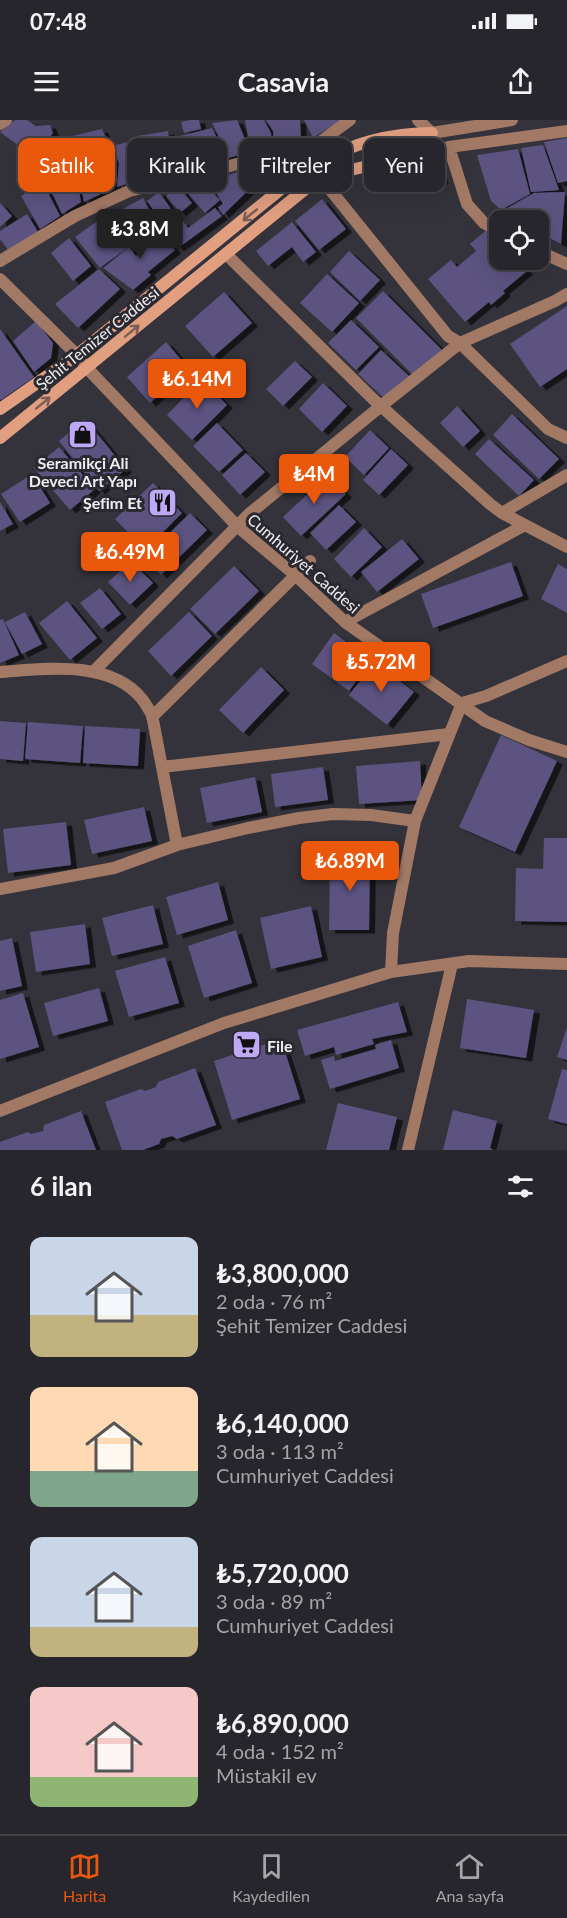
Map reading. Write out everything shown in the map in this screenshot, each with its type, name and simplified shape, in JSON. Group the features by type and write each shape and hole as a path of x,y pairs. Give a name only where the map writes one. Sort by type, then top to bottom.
{"main road":[{"name":"Şehit Temizer Caddesi","path":"352,147 370,140 404,133 432,133"},
{"name":"Şehit Temizer Caddesi","path":"0,409 77,355 277,192"},
{"name":"Şehit Temizer Caddesi","path":"0,438 226,254 294,192"}],"street":[{"path":"0,124 6,120"},
{"path":"325,138 350,120"},
{"path":"418,120 432,133 512,120"},
{"path":"445,148 567,131"},
{"path":"449,147 467,204 489,226"},
{"path":"0,261 75,216 129,191 239,164"},
{"path":"334,192 448,336 460,343 548,429 567,438"},
{"path":"226,254 381,406 502,513 567,547"},
{"path":"549,256 567,264"},
{"name":"Cumhuriyet Caddesi","path":"0,279 77,355 238,527 295,575 345,622 486,721 529,740 567,753"},
{"path":"93,672 249,514 460,343 567,294"},
{"path":"502,513 567,475"},
{"path":"345,622 525,525"},
{"path":"152,717 310,561"},
{"path":"392,972 393,933 415,821 462,703 486,696 567,661"},
{"path":"0,672 47,669 93,672 112,677 141,698 152,717 177,845"},
{"path":"162,767 449,734"},
{"path":"0,889 114,868 177,845 268,824 333,814 371,815 415,821"},
{"path":"0,1111 224,1023 392,972 469,961 567,964"},
{"path":"408,1150 452,964"}],"building":[{"path":"15,120 27,120 36,126 50,125 53,133 49,138 18,138 18,145 0,132"},
{"path":"199,120 201,129 184,133 181,122"},
{"path":"237,120 245,138 239,138 239,155 227,158 227,138 220,138 212,123"},
{"path":"245,120 264,120 271,138 248,138"},
{"path":"266,120 300,120 301,138 273,138 273,131"},
{"path":"304,120 341,120 313,138"},
{"path":"212,128 217,138 180,138 180,136"},
{"path":"102,129 106,138 72,138 72,136"},
{"path":"168,131 169,138 138,138 137,136"},
{"path":"567,138 567,181 558,183 544,142"},
{"path":"127,142 127,184 117,187 119,163 115,145"},
{"path":"543,145 559,190 531,192 521,148"},
{"path":"518,149 530,194 501,210 491,201 477,155"},
{"path":"239,172 239,192 247,192 223,215 218,207 223,204 216,192 227,192 227,175"},
{"path":"28,192 48,192 60,216 40,229 21,196"},
{"path":"52,192 79,192 81,202 62,214"},
{"path":"82,192 105,192 84,202"},
{"path":"159,192 179,220 166,228 147,201"},
{"path":"171,192 183,192 192,203 180,213 166,196"},
{"path":"187,192 212,192 220,200 205,213"},
{"path":"565,192 561,244 549,238 549,210 504,210 534,193"},
{"path":"143,198 151,213 144,216 149,227 135,234 129,222 112,232 127,248 100,268 75,237 113,210 115,213"},
{"path":"322,199 346,229 319,250 295,221"},
{"path":"0,203 12,216 0,227"},
{"path":"215,208 222,216 178,248 167,233 183,221 188,228"},
{"path":"27,214 38,232 9,251 0,239 0,231"},
{"path":"292,222 316,252 303,262 292,247 268,266 256,251"},
{"path":"150,228 157,237 161,233 175,250 148,272 151,275 133,290 103,268 129,247 136,256 145,248 137,238"},
{"path":"489,228 489,270 527,271 503,291 505,293 491,305 489,302 465,322 428,279 451,260 457,267 476,251 470,244"},
{"path":"69,238 91,266 73,281 51,253"},
{"path":"349,251 380,280 360,301 330,272"},
{"path":"99,269 120,289 78,328 55,304"},
{"path":"327,274 359,303 332,332 300,303"},
{"path":"383,291 442,350 413,375 356,318"},
{"path":"224,292 252,323 213,357 185,326"},
{"path":"567,306 567,369 540,387 510,344"},
{"path":"351,320 379,347 356,370 328,343"},
{"path":"36,321 53,343 51,358 34,372 13,341"},
{"path":"0,329 34,377 1,400 0,399"},
{"path":"166,342 189,369 150,403 127,377"},
{"path":"381,350 409,376 385,399 358,374"},
{"path":"295,361 312,377 283,406 266,389"},
{"path":"202,379 227,405 192,440 167,415"},
{"path":"323,383 347,406 322,432 299,409"},
{"path":"457,406 480,431 463,447 440,423"},
{"path":"512,414 559,459 539,479 493,435"},
{"path":"85,419 126,469 99,491 59,441"},
{"path":"217,423 243,450 219,472 193,446"},
{"path":"370,430 389,448 364,475 345,457"},
{"path":"489,439 534,480 519,496 475,454"},
{"path":"59,447 95,489 70,510 34,468"},
{"path":"391,449 408,465 379,495 363,480"},
{"path":"246,453 265,472 240,495 222,475"},
{"path":"32,474 50,503 20,522 1,494"},
{"path":"328,475 346,494 301,536 283,517"},
{"path":"153,483 182,513 145,550 115,519"},
{"path":"0,502 13,524 0,531"},
{"path":"339,505 356,522 326,550 310,533"},
{"path":"190,513 207,530 161,575 145,557"},
{"path":"364,528 382,547 351,577 334,559"},
{"path":"402,539 419,559 377,592 361,572"},
{"path":"131,561 153,583 130,605 108,582"},
{"path":"511,562 523,596 433,628 421,594"},
{"path":"558,564 567,569 567,613 541,599"},
{"path":"234,566 259,591 215,634 190,609"},
{"path":"100,588 121,614 102,629 80,603"},
{"path":"67,601 97,638 70,660 39,623"},
{"path":"25,612 42,644 22,654 5,622"},
{"path":"189,612 212,636 171,676 148,651"},
{"path":"3,619 19,655 0,663 0,620"},
{"path":"334,633 371,660 349,691 312,664"},
{"path":"375,662 414,692 387,725 349,695"},
{"path":"261,667 284,690 243,733 219,710"},
{"path":"0,721 26,723 23,761 0,759"},
{"path":"28,722 83,726 80,763 25,759"},
{"path":"85,726 140,729 138,766 83,763"},
{"path":"501,735 557,761 515,852 459,827"},
{"path":"420,761 422,800 359,804 356,766"},
{"path":"323,767 328,800 275,807 271,774"},
{"path":"255,777 262,812 207,823 200,788"},
{"path":"144,807 152,841 92,854 84,820"},
{"path":"66,822 71,865 8,873 3,829"},
{"path":"544,838 567,838 567,922 515,921 516,868 543,869"},
{"path":"330,853 370,853 369,930 329,930"},
{"path":"218,882 228,920 177,935 166,897"},
{"path":"153,905 163,944 112,956 102,918"},
{"path":"311,906 322,957 271,969 260,918"},
{"path":"85,924 90,964 36,972 30,932"},
{"path":"236,930 252,983 204,998 188,946"},
{"path":"12,938 22,986 0,991 0,941"},
{"path":"165,957 179,1003 129,1017 115,971"},
{"path":"99,988 108,1021 53,1036 44,1003"},
{"path":"23,993 39,1047 0,1059 0,1000"},
{"path":"467,999 534,1010 526,1058 460,1048"},
{"path":"398,1002 407,1032 372,1039 374,1044 336,1055 334,1047 305,1056 297,1030"},
{"path":"567,1027 567,1060 557,1057"},
{"path":"281,1039 300,1099 232,1120 214,1061"},
{"path":"391,1040 399,1068 330,1089 321,1060 334,1056 335,1061 376,1049 375,1045"},
{"path":"195,1068 216,1125 177,1139 172,1136 161,1139 159,1144 143,1150 122,1150 105,1102 141,1089 145,1091 156,1087 158,1082"},
{"path":"562,1069 567,1070 567,1124 548,1119"},
{"path":"338,1103 397,1117 389,1150 326,1150"},
{"path":"453,1110 497,1121 490,1148 493,1150 443,1150"},
{"path":"81,1111 96,1150 0,1150 0,1142 28,1132 31,1134 43,1131 44,1125"}],"place":[{"name":"Seramikçi Ali Deveci Art Yapı","path":"83,434"},
{"name":"Şefim Et","path":"163,502"},
{"name":"File","path":"246,1045"}]}
